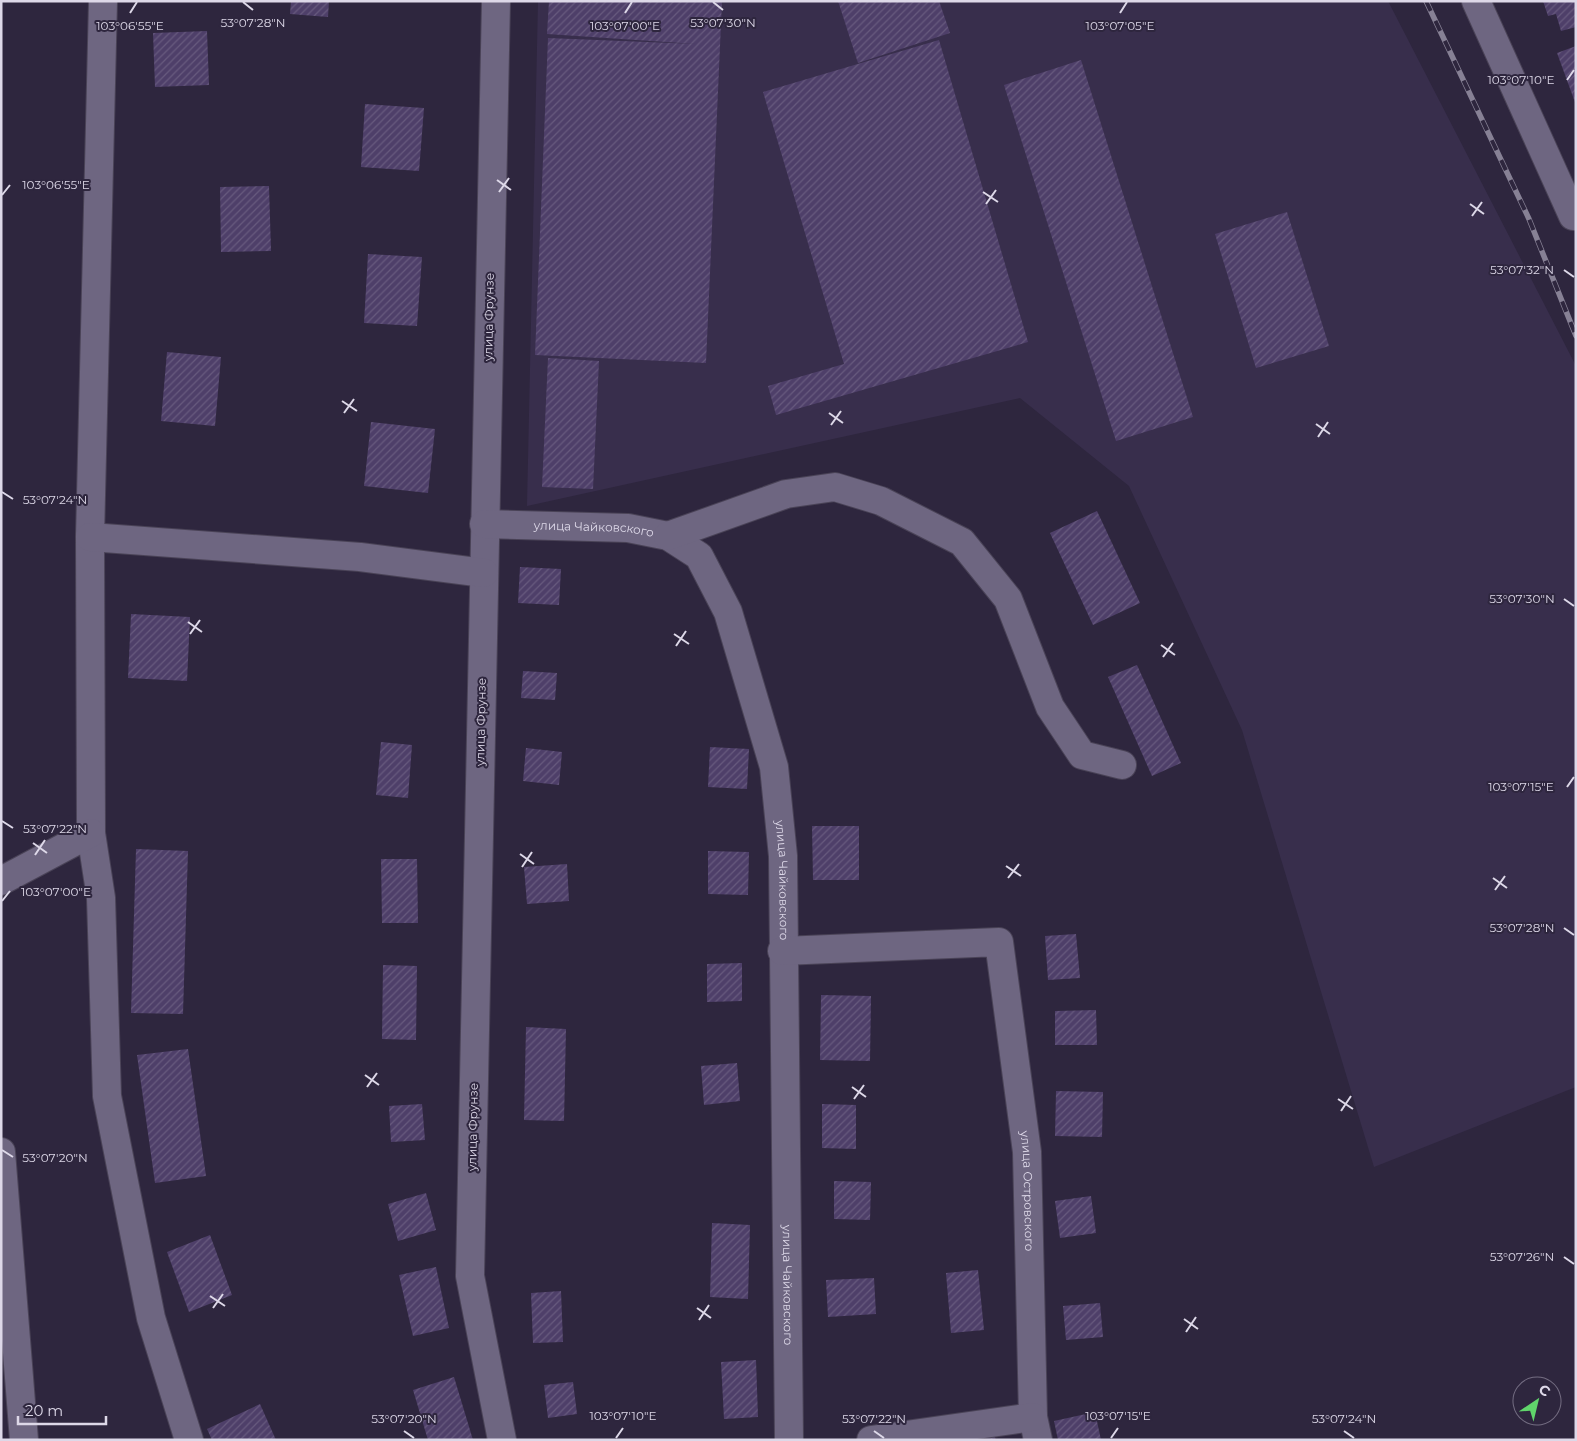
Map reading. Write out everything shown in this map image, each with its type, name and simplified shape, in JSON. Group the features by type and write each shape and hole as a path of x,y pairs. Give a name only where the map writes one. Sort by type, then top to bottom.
{"street":[{"path":"103,1 90,537 91,833 101,898 107,1096 151,1318 188,1440"},
{"name":"улица Фрунзе","path":"496,1 470,1276 502,1440"},
{"path":"1476,1 1573,216"},
{"path":"668,536 786,494 835,487 881,501 962,542 1008,599 1050,707 1082,755 1122,765"},
{"name":"улица Чайковского","path":"484,524 628,528 668,536 699,556 728,612 774,767 782,856 789,1440"},
{"path":"90,537 360,557 484,573"},
{"path":"1,881 91,833"},
{"name":"улица Островского","path":"782,952 1000,942 1027,1152 1035,1428"},
{"path":"1,1152 24,1440"},
{"path":"871,1440 1035,1428"}],"shaded area":[{"path":"538,1 1388,1 1576,366 1576,1087 1374,1167 1242,730 1129,486 1020,398 527,506"}],"building":[{"path":"291,1 329,1 328,17 290,14"},
{"path":"549,1 722,1 706,363 535,355 548,38 696,44 547,34"},
{"path":"838,1 939,1 950,33 858,63"},
{"path":"1543,1 1576,1 1576,27 1561,31 1556,14 1548,16"},
{"path":"207,31 209,85 155,87 153,33"},
{"path":"939,40 1028,342 776,415 768,386 844,364 763,92"},
{"path":"1576,46 1576,105 1557,53"},
{"path":"1081,60 1193,417 1116,441 1004,85"},
{"path":"365,104 424,108 419,171 361,167"},
{"path":"269,186 271,251 221,252 220,187"},
{"path":"1287,212 1329,346 1256,368 1215,234"},
{"path":"368,254 422,257 417,326 364,323"},
{"path":"167,352 221,357 215,426 161,421"},
{"path":"548,358 599,361 593,489 542,487"},
{"path":"371,422 435,429 428,493 364,486"},
{"path":"1097,511 1140,603 1093,625 1050,533"},
{"path":"520,567 561,569 559,605 518,603"},
{"path":"131,614 190,617 187,681 128,678"},
{"path":"1137,665 1181,763 1152,776 1108,677"},
{"path":"523,671 557,673 555,700 521,698"},
{"path":"381,742 412,745 408,798 376,795"},
{"path":"710,747 749,749 747,789 708,787"},
{"path":"526,748 562,752 559,785 523,781"},
{"path":"812,826 859,826 859,880 813,880"},
{"path":"136,849 188,851 183,1014 131,1013"},
{"path":"708,851 749,852 748,895 708,894"},
{"path":"381,859 417,859 418,923 382,923"},
{"path":"567,864 569,901 527,904 524,867"},
{"path":"1076,934 1080,978 1048,980 1045,936"},
{"path":"742,963 742,1001 707,1002 707,964"},
{"path":"383,965 417,966 416,1040 382,1039"},
{"path":"821,995 871,996 870,1061 820,1060"},
{"path":"1096,1010 1097,1045 1055,1045 1055,1011"},
{"path":"526,1027 566,1029 564,1121 524,1120"},
{"path":"188,1049 206,1176 155,1183 137,1055"},
{"path":"737,1063 740,1101 704,1105 701,1066"},
{"path":"1056,1091 1103,1092 1102,1137 1055,1136"},
{"path":"422,1104 425,1140 391,1142 389,1106"},
{"path":"822,1104 856,1105 856,1149 822,1148"},
{"path":"834,1181 871,1182 870,1220 834,1219"},
{"path":"426,1193 436,1230 398,1241 388,1204"},
{"path":"1091,1196 1096,1233 1060,1238 1055,1201"},
{"path":"712,1223 750,1225 748,1299 710,1297"},
{"path":"210,1235 232,1295 189,1312 167,1252"},
{"path":"436,1267 449,1328 413,1336 399,1275"},
{"path":"978,1270 984,1330 951,1333 946,1273"},
{"path":"874,1278 876,1314 828,1317 826,1280"},
{"path":"561,1291 563,1342 533,1343 531,1293"},
{"path":"1100,1303 1103,1337 1066,1340 1063,1306"},
{"path":"756,1360 758,1417 724,1419 721,1362"},
{"path":"454,1377 473,1440 428,1440 413,1390"},
{"path":"573,1382 577,1414 548,1418 544,1385"},
{"path":"260,1404 276,1440 212,1440 207,1429"},
{"path":"1095,1412 1101,1440 1058,1440 1054,1421"},
{"path":"994,1435 996,1440 978,1439"}],"railway":[{"path":"1426,1 1529,219 1576,336"}]}
